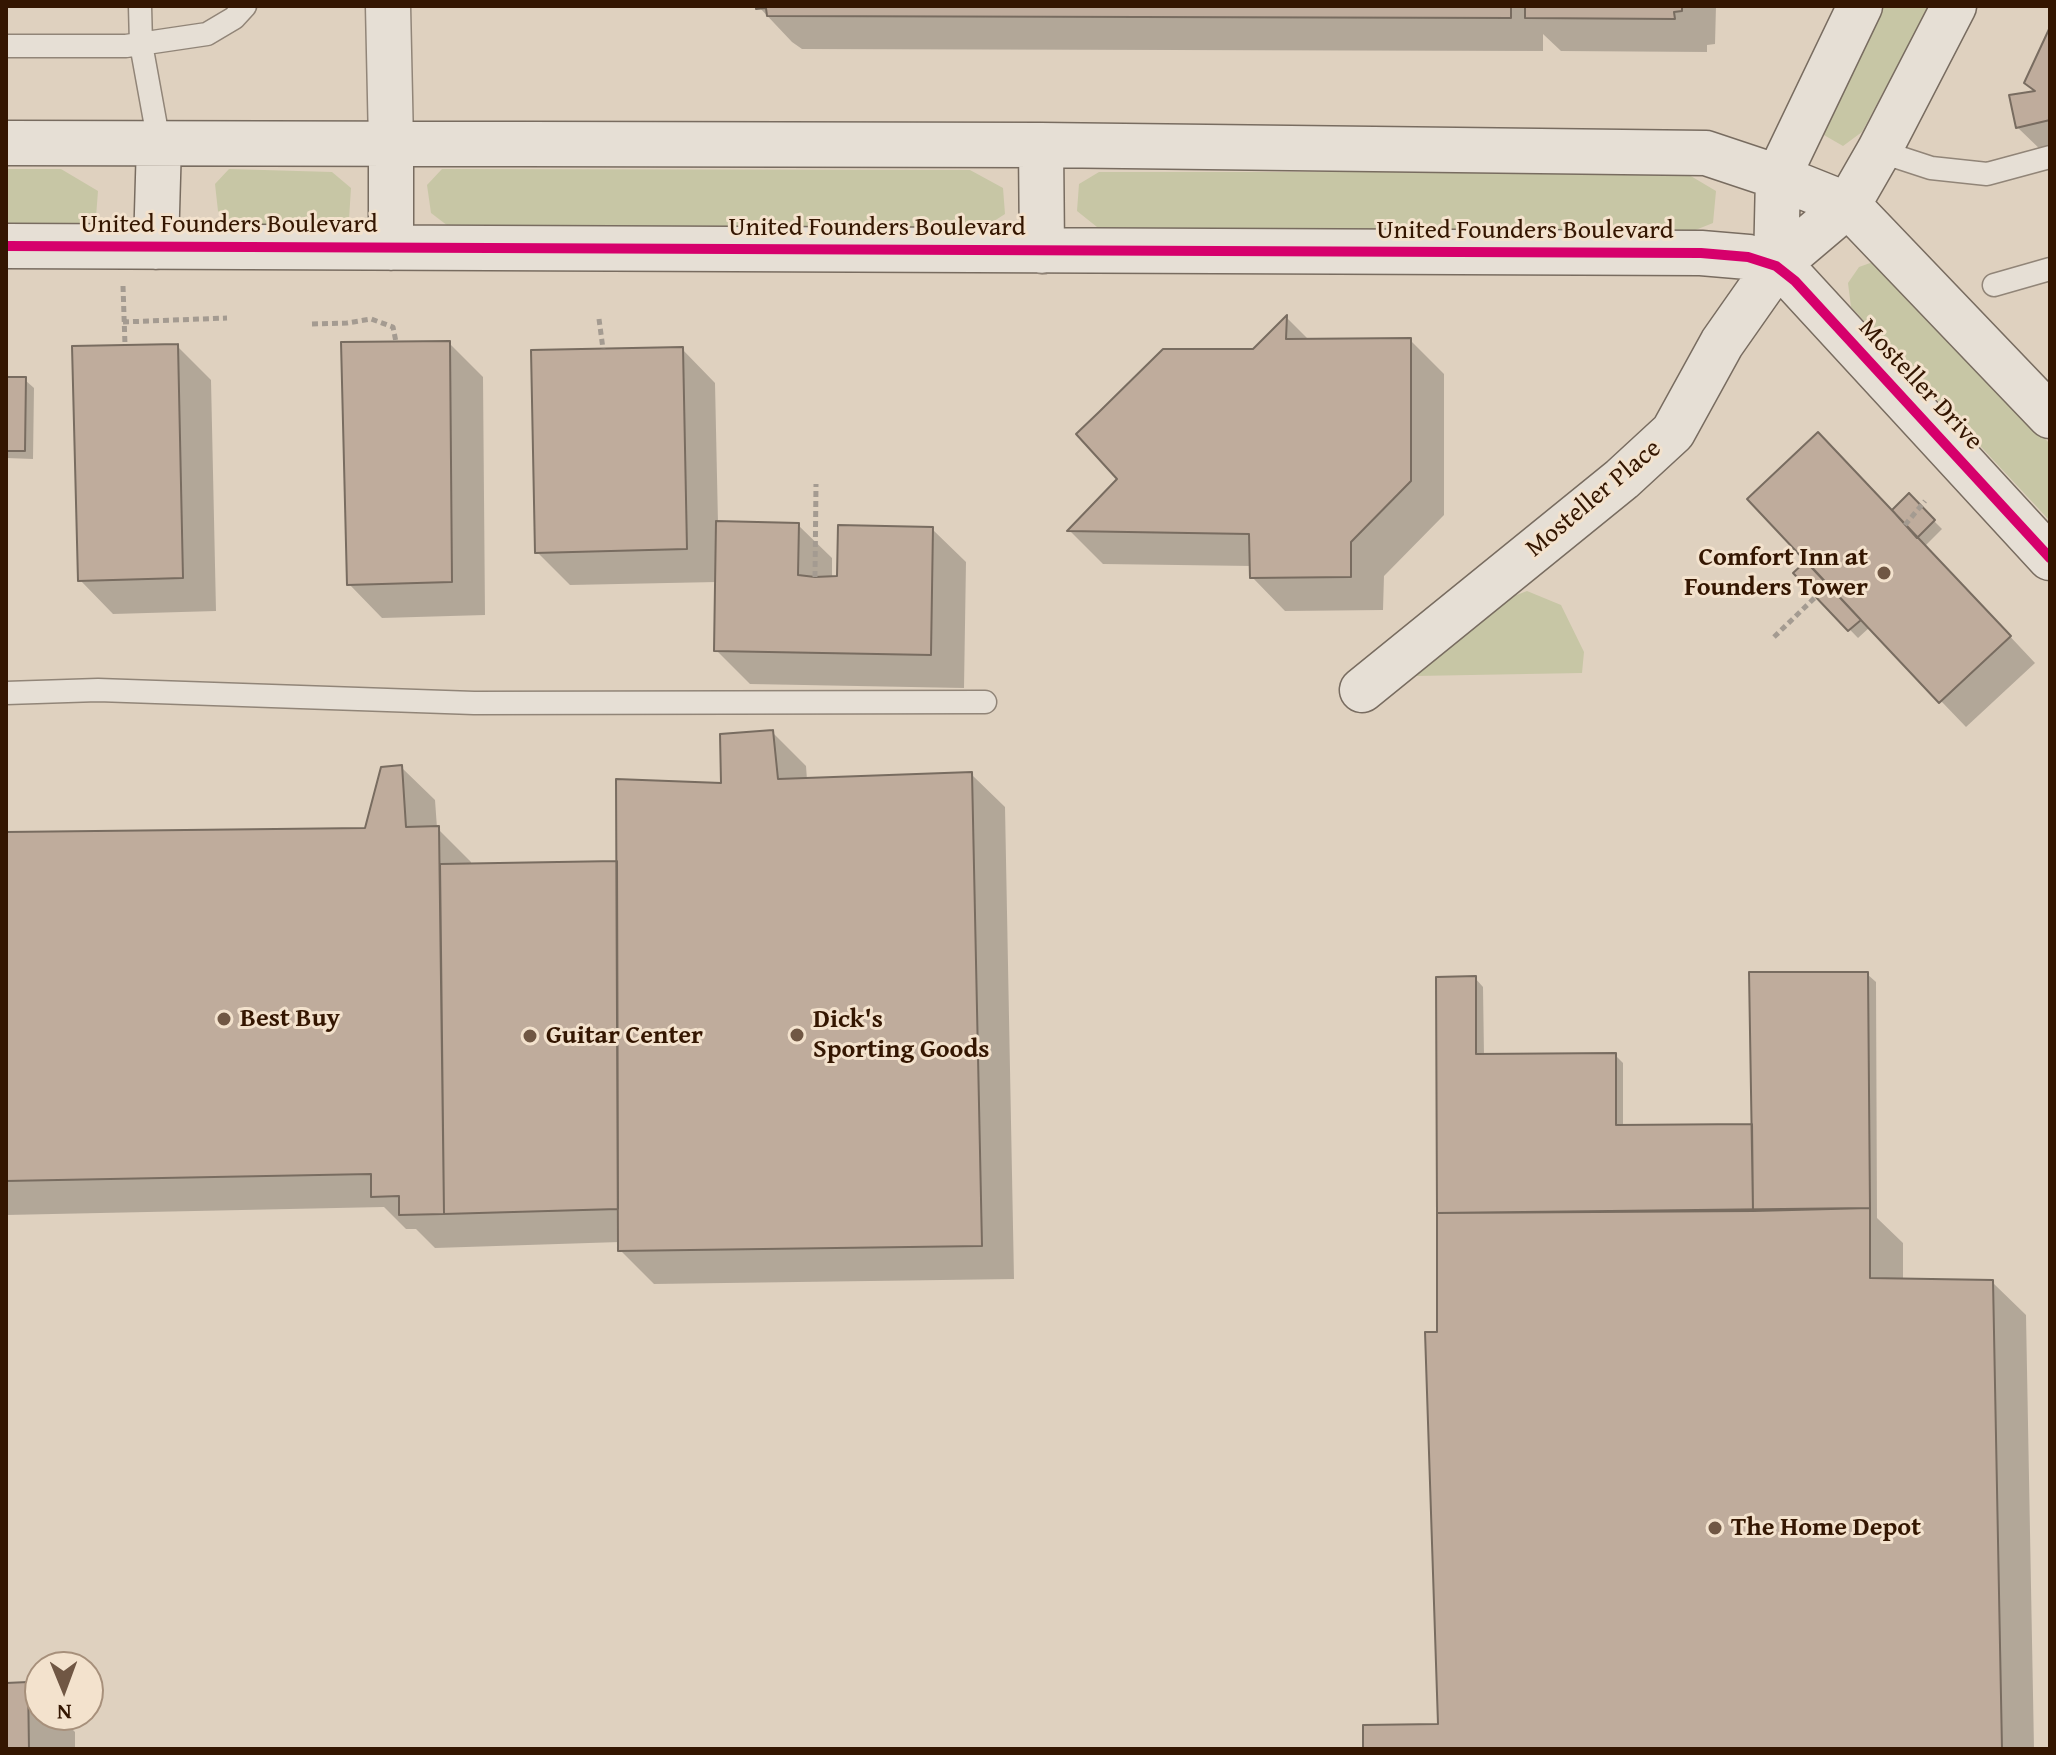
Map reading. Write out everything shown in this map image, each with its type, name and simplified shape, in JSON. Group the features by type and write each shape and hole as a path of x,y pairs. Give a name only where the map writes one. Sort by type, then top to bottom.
{"street":[{"path":"388,6 391,248"},
{"path":"1762,261 1778,177 1860,6"},
{"path":"1848,205 1954,6"},
{"path":"6,143 1041,145 1706,153 1848,205 2050,416"},
{"path":"139,247 159,143"},
{"path":"1041,145 1042,251"},
{"name":"Mosteller Place","path":"1362,690 1622,479 1673,432 1762,261 1848,205"},
{"name":"United Founders Boulevard","path":"6,246 1701,253 1762,261"},
{"name":"Mosteller Drive","path":"1762,261 1795,281 2050,558"}],"lane":[{"path":"140,6 141,44 159,143"},
{"path":"6,46 126,46 207,34 234,18 245,6"},
{"path":"1879,151 1931,168 1987,174 2050,157"},
{"path":"1994,285 2050,269"},
{"path":"6,693 98,690 474,703 985,702"}],"path":[{"path":"125,345 123,322 139,247"},
{"path":"123,322 227,318"},
{"path":"312,324 371,319 393,327 396,342"},
{"path":"599,319 603,349"},
{"path":"815,577 816,484"},
{"path":"1905,525 1925,501"},
{"path":"1774,637 1828,585"}],"green space":[{"path":"1870,6 1929,6 1862,132 1843,146 1817,131"},
{"path":"6,169 61,169 98,191 96,217 75,225 6,226"},
{"path":"229,169 332,172 351,188 349,219 331,228 239,230 218,211 215,184"},
{"path":"442,169 970,170 1003,188 1005,214 977,232 452,229 431,213 427,185"},
{"path":"1099,172 1684,172 1716,191 1713,223 1688,233 1102,231 1077,211 1079,184"},
{"path":"1873,262 1885,268 2050,444 2050,521 1851,307 1848,283 1859,267"},
{"path":"1527,591 1561,605 1584,652 1582,673 1415,676 1506,599"}],"building":[{"path":"756,6 1511,6 1511,18 767,16 766,8 756,9"},
{"path":"1525,6 1682,6 1682,11 1674,12 1675,19 1525,18"},
{"path":"2050,27 2050,120 2016,128 2009,95 2035,91 2024,83"},
{"path":"1287,315 1286,339 1411,338 1411,481 1351,542 1351,577 1250,578 1249,534 1067,531 1117,479 1076,434 1163,349 1253,349"},
{"path":"450,341 452,582 347,585 341,342"},
{"path":"178,344 183,578 78,581 72,346"},
{"path":"683,347 687,549 535,553 531,350"},
{"path":"6,377 26,377 25,451 6,451"},
{"name":"Comfort Inn at Founders Tower","path":"1818,432 2011,636 1939,703 1747,499"},
{"path":"1909,493 1935,520 1917,538 1892,510"},
{"path":"716,521 799,523 798,575 815,577 837,576 838,525 933,527 931,655 714,651"},
{"path":"1806,561 1861,620 1848,631 1793,573"},
{"name":"Dick's Sporting Goods","path":"773,730 778,779 972,772 982,1246 618,1251 616,779 721,783 720,734"},
{"name":"Best Buy","path":"402,765 406,827 439,826 444,1214 399,1215 399,1196 371,1197 371,1174 6,1181 6,832 365,828 381,767"},
{"name":"Guitar Center","path":"617,861 618,1209 444,1214 440,864"},
{"path":"1749,972 1868,972 1870,1208 1753,1211"},
{"path":"1476,976 1476,1054 1616,1053 1616,1125 1752,1124 1753,1211 1437,1213 1436,977"},
{"name":"The Home Depot","path":"1870,1208 1870,1278 1993,1280 2002,1749 1363,1749 1363,1725 1438,1724 1425,1332 1437,1332 1437,1213"},
{"path":"24,1682 24,1731 29,1731 29,1749 6,1749 6,1683"}],"cycle path":[{"path":"6,246 1701,253 1748,257 1776,266 1795,281 2050,558"}],"place":[{"name":"Comfort Inn at Founders Tower","path":"1884,573"},
{"name":"Best Buy","path":"224,1019"},
{"name":"Dick's Sporting Goods","path":"797,1035"},
{"name":"Guitar Center","path":"530,1036"},
{"name":"The Home Depot","path":"1715,1528"}]}
